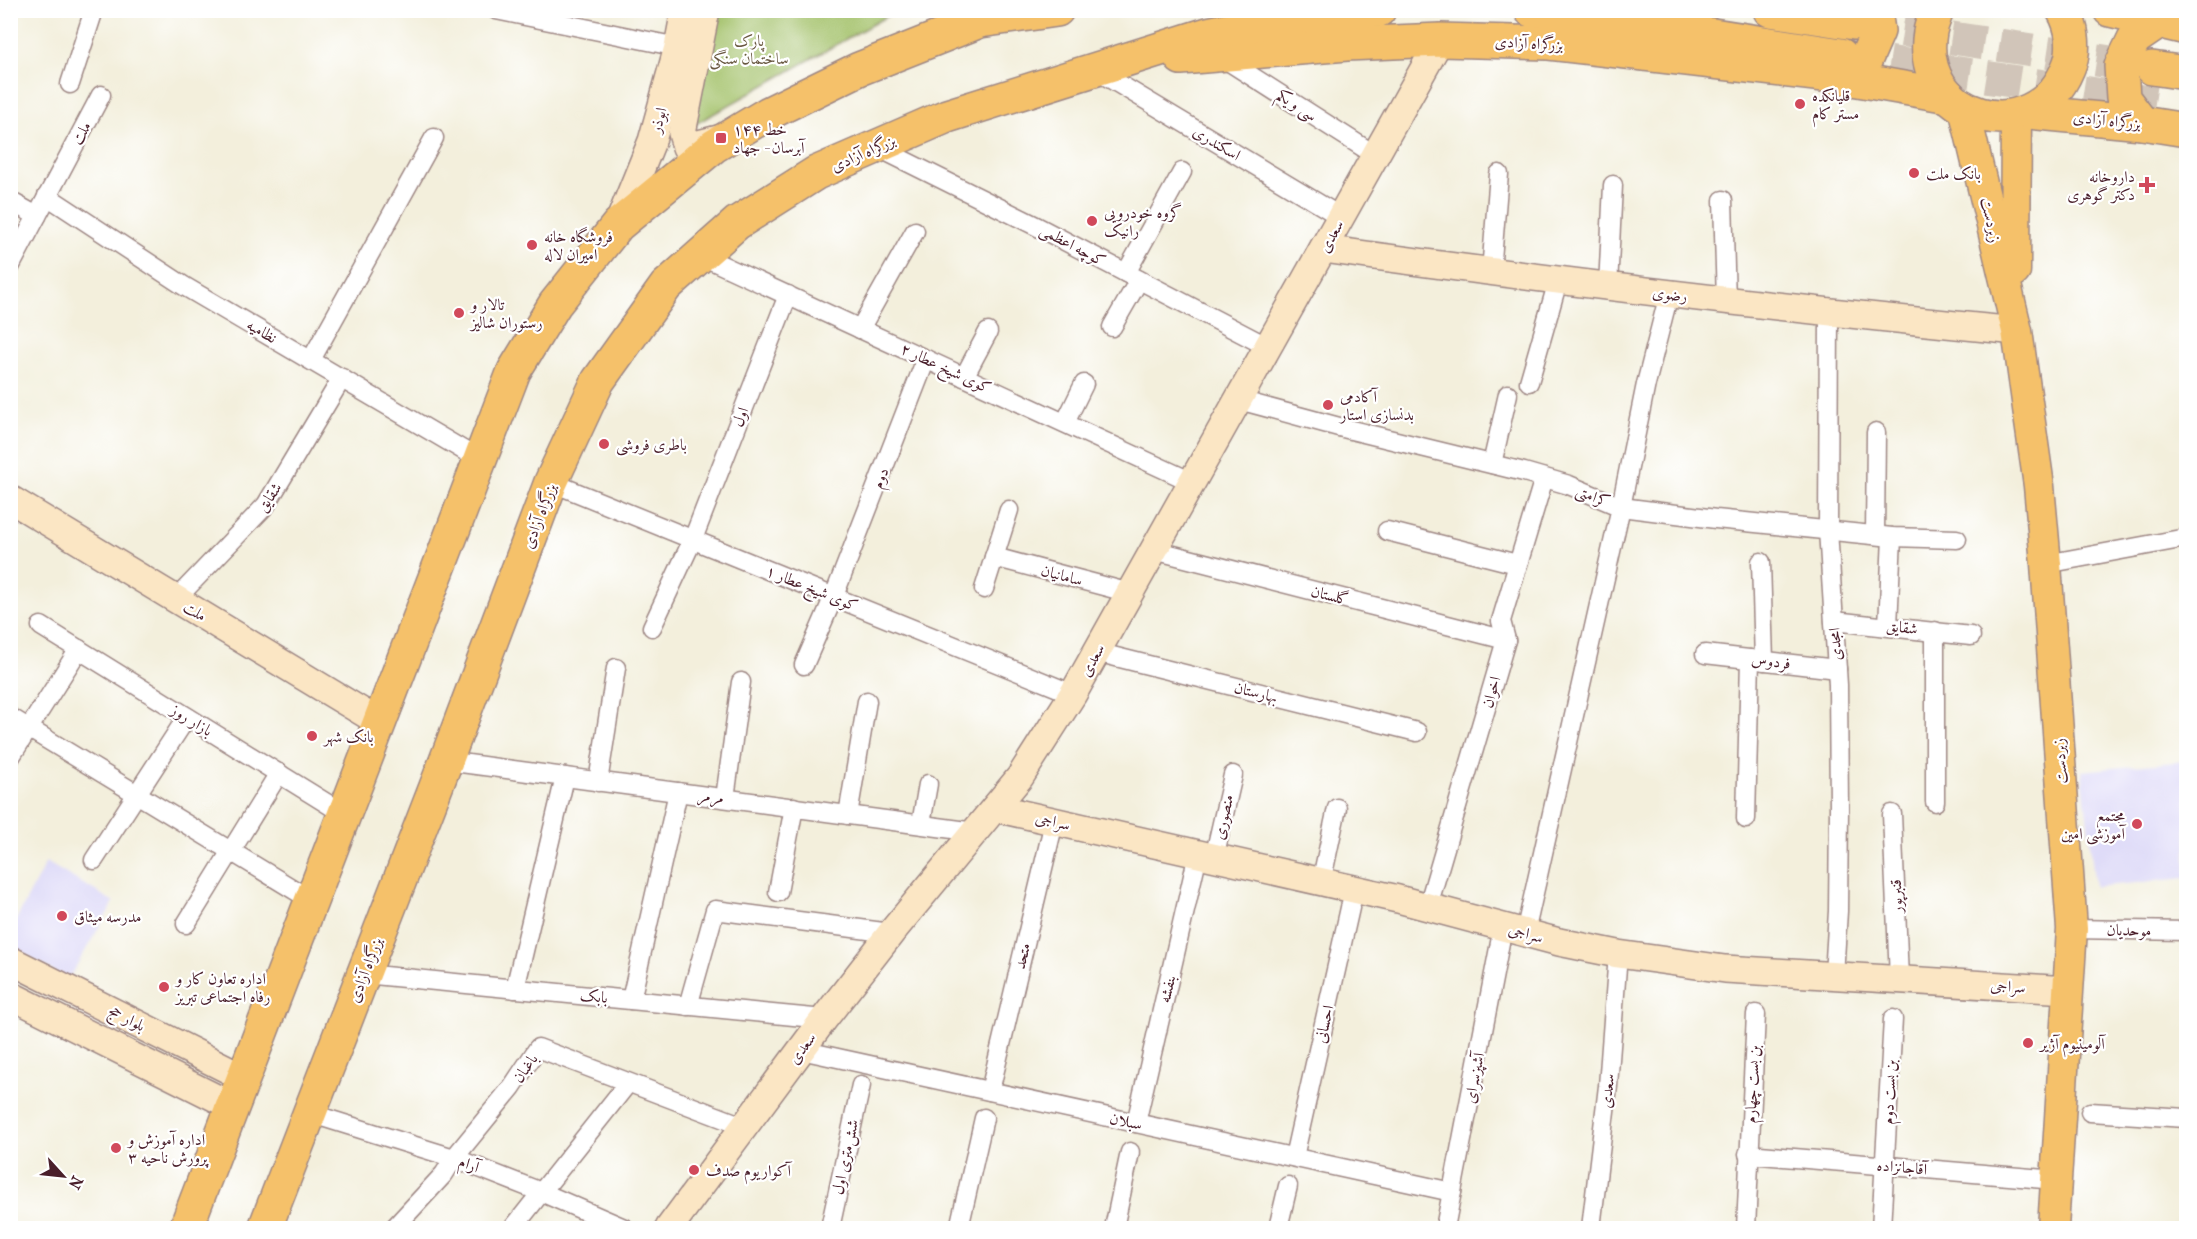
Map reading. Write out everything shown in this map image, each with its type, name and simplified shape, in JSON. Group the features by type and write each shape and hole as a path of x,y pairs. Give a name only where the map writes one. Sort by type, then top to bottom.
{"highway":[{"path":"186,1228 514,371 555,304 618,225 714,146 769,113 859,69 994,16 1058,10"},
{"name":"بزرگراه آزادی","path":"265,1228 446,761 551,482 598,381 666,286 737,223 816,173 947,116 1208,34 1290,18 1379,10"},
{"name":"بزرگراه آزادی","path":"1531,10 1578,14 1841,66 1957,102 1983,116 2003,118 2022,114 2149,113 2187,108"},
{"path":"1770,10 1864,17 1878,31 1865,61 1841,66"},
{"path":"1937,10 1930,31 1929,55 1935,77 1957,102"},
{"path":"2022,114 2048,100 2062,83 2071,62 2073,39 2063,10"},
{"path":"2110,10 2173,25"},
{"path":"2149,113 2123,98 2121,66 2134,39 2173,25"},
{"name":"بزرگراه آزادی","path":"1101,67 1347,44 1440,40 1549,43 1841,66"},
{"path":"2152,68 2187,73"},
{"name":"بزرگراه آزادی","path":"2149,113 2187,130"}],"main road":[{"name":"ابوذر","path":"685,10 688,49 682,133 686,147 732,135"},
{"name":"ابوذر","path":"618,225 688,49 706,10"},
{"name":"سعدی","path":"669,1228 824,1019 891,933 1020,777 1073,694 1440,40"},
{"name":"زبردست","path":"1957,102 2017,331 2039,486 2046,564 2072,929 2053,1228"},
{"name":"زبردست","path":"2017,331 2014,199 2022,114"},
{"name":"رضوی","path":"1323,249 1726,301 2017,331"},
{"name":"ملت","path":"10,499 379,722"},
{"name":"سراجی","path":"995,808 1428,906 1514,930 1618,954 1725,969 2068,990"},
{"name":"بلوار حج","path":"10,960 204,1057 238,1092"},
{"name":"بلوار حج","path":"10,995 192,1086 238,1092"},
{"path":"192,1086 204,1057"}],"street":[{"path":"70,84 94,10"},
{"path":"496,10 563,17 688,49"},
{"name":"سی و یکم","path":"1219,55 1375,155"},
{"name":"اسکندری","path":"1101,67 1341,218"},
{"name":"ملت","path":"10,267 101,95"},
{"path":"311,360 434,138"},
{"name":"کوچه اعظمی","path":"877,147 1268,347"},
{"path":"1112,327 1132,276 1182,172"},
{"path":"1491,272 1499,174"},
{"path":"1608,287 1613,185"},
{"name":"نظامیه","path":"47,196 184,286 480,460"},
{"path":"1723,200 1726,301"},
{"path":"10,201 37,216"},
{"path":"860,329 915,231"},
{"name":"کوی شیخ عطار ۲","path":"700,255 1192,482"},
{"path":"1529,382 1558,281"},
{"name":"آشپزسرای","path":"1445,1228 1514,930 1621,507 1646,384 1669,294"},
{"name":"اول","path":"652,627 693,539 788,295"},
{"name":"امجدی","path":"1829,313 1828,530 1837,669 1838,911 1834,975"},
{"path":"964,377 988,332"},
{"name":"دوم","path":"804,665 834,596 926,359"},
{"name":"شقایق","path":"176,599 266,505 342,378"},
{"path":"1065,423 1084,384"},
{"path":"1492,464 1508,394"},
{"name":"کرامتی","path":"1239,400 1569,485 1621,507 1883,536 1957,539"},
{"path":"1876,432 1888,626"},
{"name":"اخوان","path":"1428,906 1506,640 1501,621 1544,478"},
{"name":"کوی شیخ عطار ۱","path":"551,482 1073,694"},
{"path":"984,589 1009,510"},
{"path":"1387,531 1517,564"},
{"path":"2046,564 2187,538"},
{"name":"گلستان","path":"1154,550 1506,640"},
{"name":"سامانیان","path":"994,557 1130,593"},
{"path":"1746,819 1761,562"},
{"name":"شقایق","path":"1834,621 1971,636"},
{"name":"بازار روز","path":"41,626 344,814"},
{"path":"1935,631 1935,801"},
{"path":"10,758 79,649"},
{"name":"بهارستان","path":"1096,652 1416,732"},
{"name":"فردوس","path":"1705,654 1837,669"},
{"path":"598,782 616,668"},
{"path":"725,798 741,682"},
{"path":"848,815 867,700"},
{"path":"10,717 311,900"},
{"path":"94,860 187,717"},
{"name":"مرمر","path":"446,761 975,831"},
{"path":"186,924 279,774"},
{"name":"منصوری","path":"1206,856 1233,775"},
{"path":"515,988 565,777"},
{"path":"921,824 928,784"},
{"path":"631,1000 678,792"},
{"path":"778,892 794,807"},
{"path":"1321,883 1337,808"},
{"name":"قنبرپور","path":"1892,814 1899,979"},
{"name":"متحد","path":"990,1091 1054,822"},
{"name":"بنفشه","path":"1136,1123 1206,856"},
{"name":"احسانی","path":"1294,1157 1354,890"},
{"path":"688,1006 715,910 891,933"},
{"name":"موحدیان","path":"2072,929 2187,931"},
{"name":"سعدی","path":"1591,1228 1608,1086 1618,954"},
{"name":"بابک","path":"364,974 824,1019"},
{"name":"بن بست چهارم","path":"1746,1228 1756,1014"},
{"name":"بن بست دوم","path":"1881,1228 1893,1019"},
{"name":"باغبان","path":"394,1228 444,1174 454,1158 512,1087 538,1048 743,1126"},
{"name":"سبلان","path":"801,1050 1452,1192"},
{"path":"513,1228 628,1083"},
{"name":"شش‌متری اول","path":"830,1228 861,1084"},
{"path":"2090,1112 2187,1118"},
{"name":"آرام","path":"309,1113 454,1158 624,1228"},
{"path":"959,1228 984,1118"},
{"path":"1113,1228 1130,1152"},
{"name":"آقاجانزاده","path":"1748,1154 2056,1179"},
{"path":"1278,1228 1288,1186"}],"shaded area":[{"name":"مجتمع آموزشی امین","path":"2186,761 2186,878 2095,887 2082,771"},
{"name":"مدرسه میثاق","path":"46,862 114,902 68,980 11,946 11,930"}],"green space":[{"name":"پارک ساختمان سنگی","path":"719,11 896,11 692,126"}],"tunnel":[{"path":"1854,23 2150,68"},
{"path":"1841,55 2155,103"}],"place":[{"name":"قلیانکده مستر کام","path":"1800,104"},
{"name":"خط ۱۴۴ آبرسان - جهاد","path":"721,138"},
{"name":"بانک ملت","path":"1914,173"},
{"name":"داروخانه دکتر گوهری","path":"2147,185"},
{"name":"گروه خودرویی رانیک","path":"1092,221"},
{"name":"فروشگاه خانه امیران لاله","path":"532,245"},
{"name":"تالار و رستوران شالیز","path":"459,313"},
{"name":"آکادمی بدنسازی استار","path":"1328,405"},
{"name":"باطری فروشی","path":"604,444"},
{"name":"بانک شهر","path":"312,736"},
{"name":"مجتمع آموزشی امین","path":"2137,824"},
{"name":"مدرسه میثاق","path":"62,916"},
{"name":"اداره تعاون کار و رفاه اجتماعی تبریز","path":"164,987"},
{"name":"آلومینیوم آژیر","path":"2028,1043"},
{"name":"اداره آموزش و پرورش ناحیه ۳","path":"116,1148"},
{"name":"آکواریوم صدف","path":"694,1170"}]}
